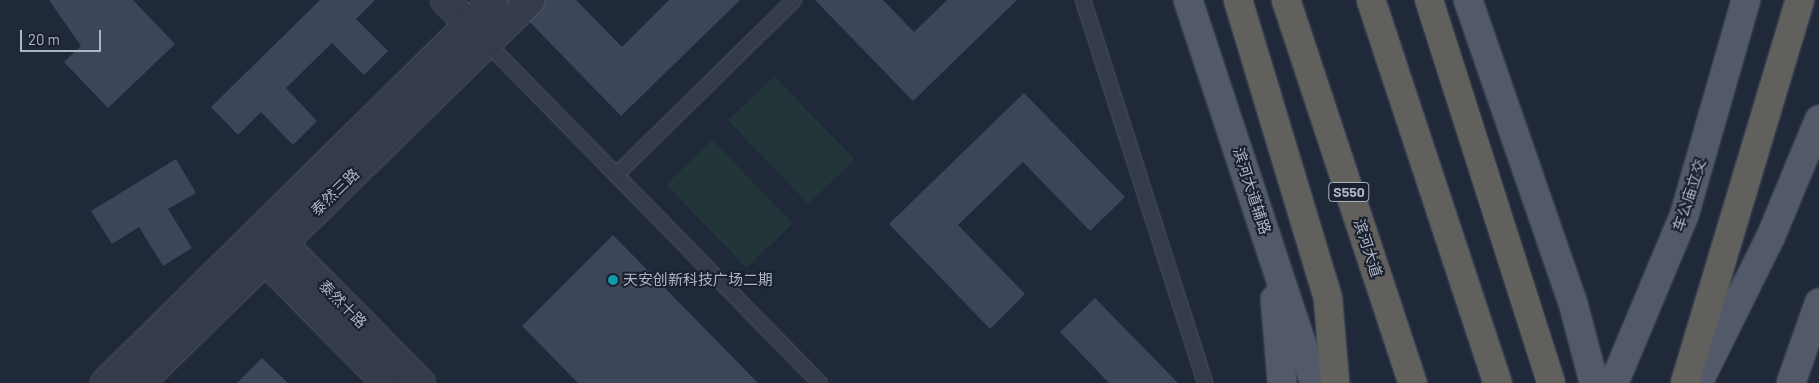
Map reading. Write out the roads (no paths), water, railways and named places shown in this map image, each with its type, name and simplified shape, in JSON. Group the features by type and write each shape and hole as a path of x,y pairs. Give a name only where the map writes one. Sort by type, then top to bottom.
{"highway":[{"path":"1238,0 1328,299 1335,383"},
{"name":"滨河大道","path":"1286,0 1413,383"},
{"path":"1371,0 1498,383"},
{"path":"1430,0 1551,383"},
{"path":"1685,383 1800,0"}],"main road":[{"name":"滨河大道辅路","path":"1188,0 1315,383"},
{"path":"1468,0 1573,303 1594,383"},
{"name":"车公庙立交","path":"1614,383 1684,216 1746,0"},
{"path":"1698,383 1762,254 1819,120"},
{"path":"1268,240 1282,383"},
{"path":"1791,383 1819,303"}],"street":[{"path":"446,0 478,33"},
{"name":"泰然三路","path":"478,33 492,0"},
{"name":"泰然三路","path":"105,383 265,243 478,33 530,0"},
{"name":"泰然三路","path":"140,383 265,243"},
{"name":"泰然十路","path":"265,243 386,383"},
{"name":"泰然十路","path":"265,243 421,383"}],"lane":[{"path":"616,175 794,0"},
{"path":"1083,0 1205,383"},
{"path":"478,33 820,383"}],"place":[{"name":"天安创新科技广场二期","path":"613,280"}]}
